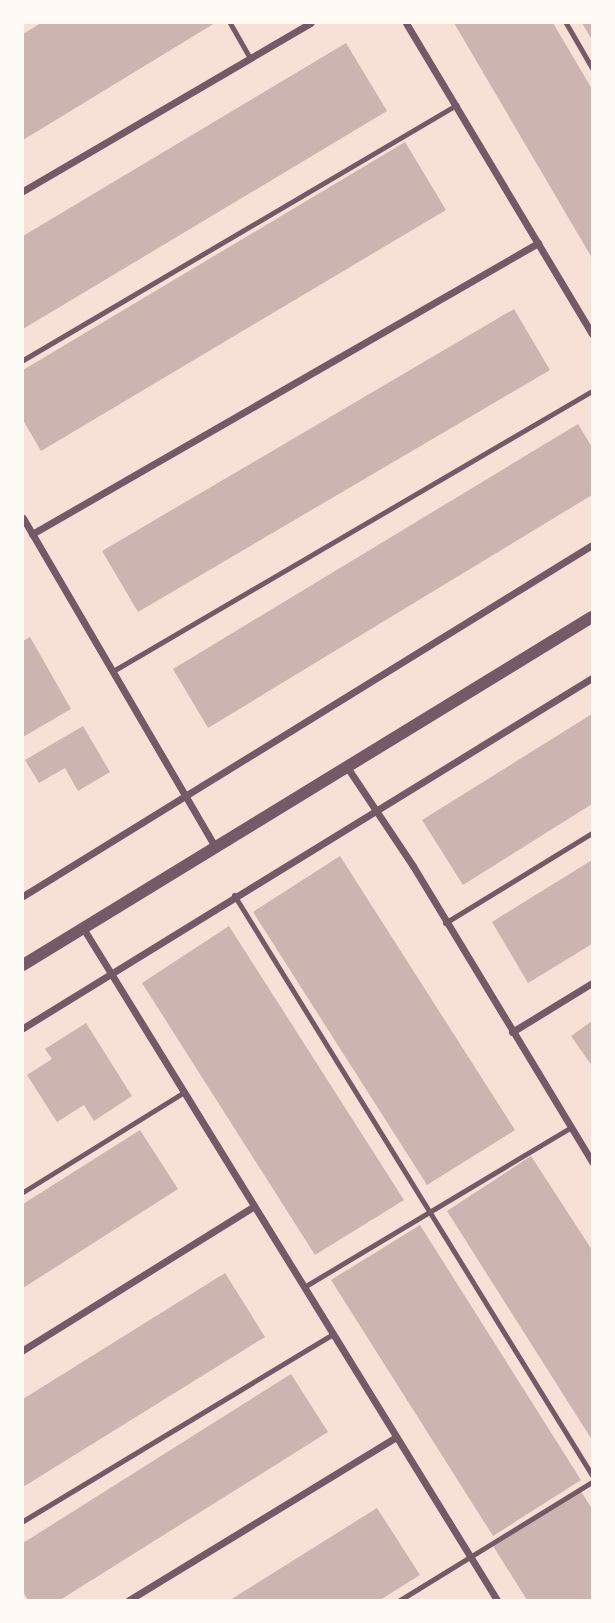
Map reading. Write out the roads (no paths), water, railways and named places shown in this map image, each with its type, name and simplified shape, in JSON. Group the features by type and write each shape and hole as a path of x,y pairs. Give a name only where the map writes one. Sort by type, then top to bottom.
{"street":[{"path":"23,191 310,23"},
{"path":"406,23 592,334"},
{"path":"32,534 538,243"},
{"path":"23,518 216,848"},
{"path":"23,896 592,545"},
{"path":"23,965 592,617"},
{"path":"23,1028 234,895 377,811 592,678"},
{"path":"347,767 377,811 592,1162"},
{"path":"83,928 497,1600"},
{"path":"512,1031 592,983"},
{"path":"23,1350 254,1206"},
{"path":"129,1600 396,1437"}],"lane":[{"path":"230,23 250,58"},
{"path":"566,23 592,68"},
{"path":"23,360 456,105"},
{"path":"113,671 592,391"},
{"path":"445,923 592,833"},
{"path":"234,895 592,1475"},
{"path":"23,1192 184,1093"},
{"path":"304,1287 570,1128"},
{"path":"23,1521 333,1334"},
{"path":"400,1600 592,1482"}]}
